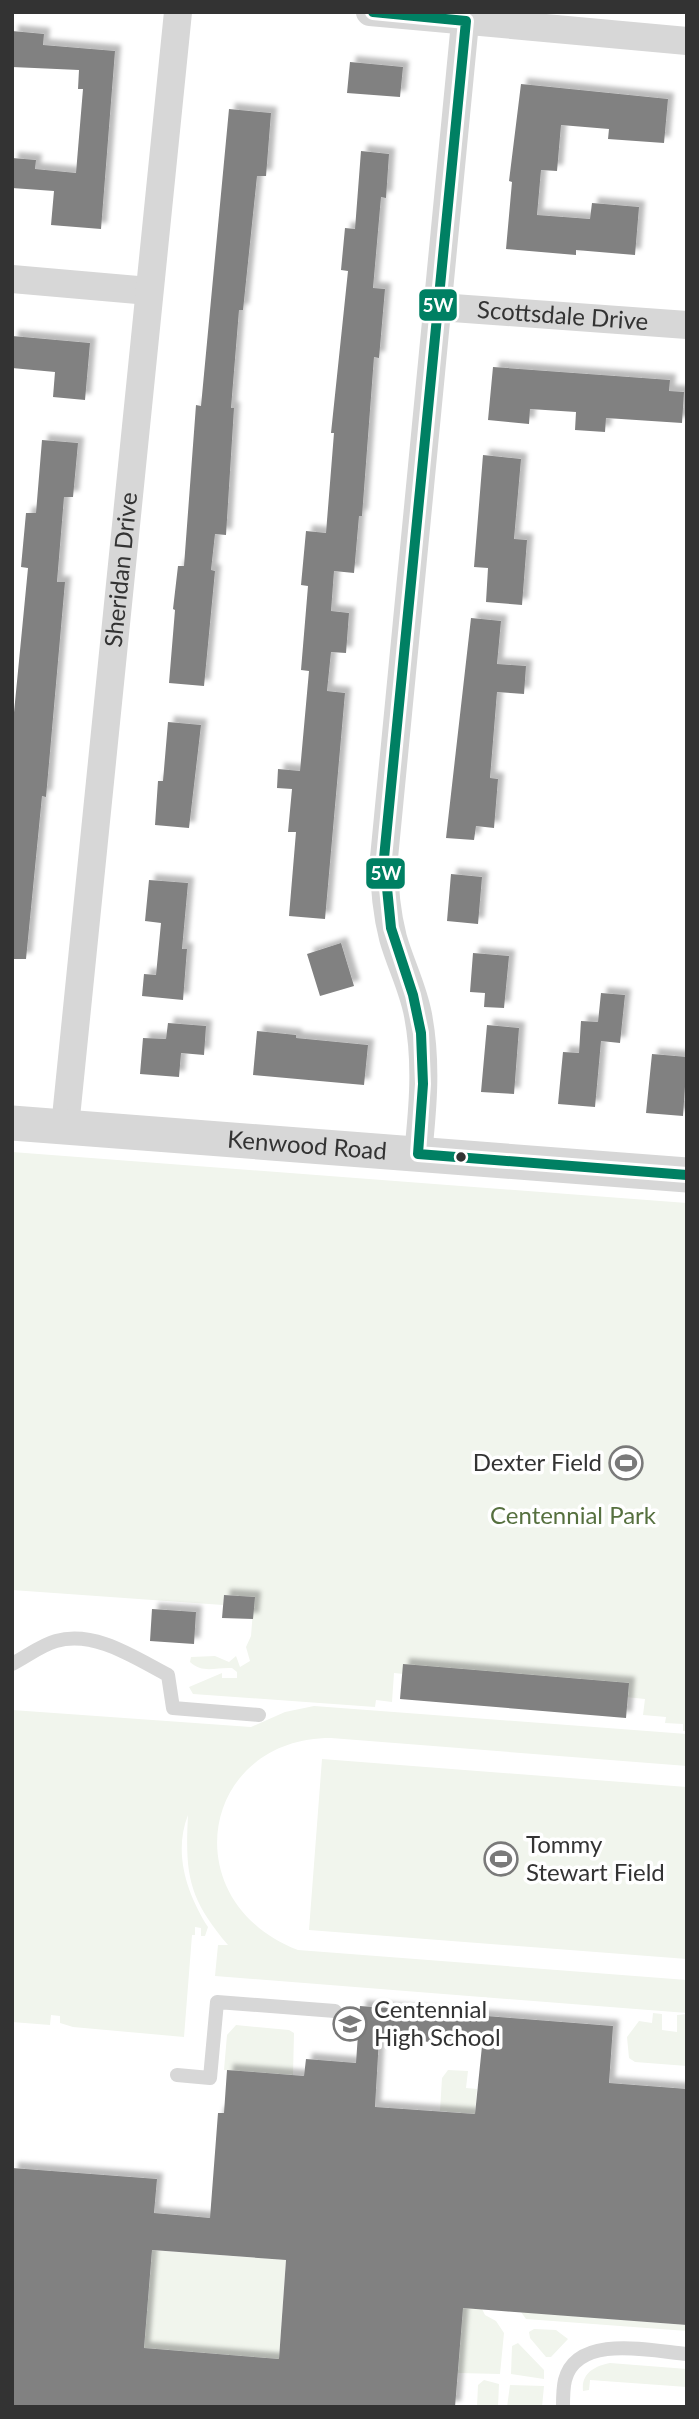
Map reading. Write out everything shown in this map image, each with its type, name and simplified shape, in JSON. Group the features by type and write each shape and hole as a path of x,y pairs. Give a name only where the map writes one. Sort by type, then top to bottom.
{"street":[{"name":"Sheridan Drive","path":"65,1127 178,12"},
{"path":"370,12 466,17 687,41"},
{"path":"418,1154 425,1085 423,1046 418,1012 393,937 384,894 384,858 466,17"},
{"path":"12,279 149,291"},
{"name":"Scottsdale Drive","path":"439,307 687,325"},
{"name":"Kenwood Road","path":"12,1123 687,1175"}],"lane":[{"path":"12,1664 56,1641 87,1639 121,1650 168,1675 173,1708 259,1715"},
{"path":"177,2075 210,2078 217,2002 335,2011"},
{"path":"563,2407 565,2378 578,2360 592,2350 687,2354"}],"green space":[{"name":"Centennial Park","path":"12,1152 687,1203 687,1731 683,1731 683,1724 665,1723 666,1717 643,1715 645,1699 394,1673 392,1702 376,1700 375,1707 193,1694 189,1687 222,1673 222,1678 237,1678 237,1672 232,1668 200,1668 190,1662 191,1657 215,1656 229,1662 236,1656 240,1667 250,1661 246,1647 251,1636 254,1597 224,1595 223,1605 12,1590"},
{"path":"314,1706 687,1734 687,1766 331,1738 287,1745 253,1764 230,1792 218,1826 219,1861 232,1896 258,1927 298,1950 687,1980 687,2013 215,1976 218,1945 228,1945 204,1913 192,1884 187,1854 188,1815 182,1844 184,1873 194,1901 208,1927 205,1936 201,1936 201,1928 195,1927 195,1935 192,1935 184,2037 73,2027 60,2023 60,2016 51,2015 50,2025 12,2022 12,1710 251,1727 285,1712"},
{"name":"Tommy Stewart Field","path":"322,1759 687,1787 687,1959 309,1930"},
{"path":"653,2013 662,2014 662,2030 677,2032 677,2015 687,2014 687,2066 635,2062 629,2058 627,2037 639,2021 652,2023"},
{"path":"236,2025 289,2030 294,2033 293,2075 224,2070 227,2035"},
{"path":"448,2070 468,2071 466,2088 477,2089 475,2114 440,2111 442,2078"},
{"path":"152,2250 286,2260 279,2359 144,2348"},
{"path":"462,2305 481,2307 485,2315 496,2321 504,2333 500,2374 458,2373"},
{"path":"521,2312 687,2325 687,2331 526,2319"},
{"path":"534,2329 556,2330 568,2339 551,2357 546,2357 530,2338 529,2332"},
{"path":"518,2343 544,2370 544,2379 511,2374 512,2346"},
{"path":"610,2363 687,2369 687,2387 590,2380 589,2390 583,2391 584,2379 590,2371"},
{"path":"484,2380 499,2384 498,2407 477,2407 478,2385"},
{"path":"510,2385 544,2386 542,2407 507,2407"}],"building":[{"path":"12,31 44,34 43,45 115,51 101,229 51,225 54,191 12,188 12,158 36,160 35,169 76,173 83,89 78,89 79,70 12,67"},
{"path":"350,62 403,67 400,97 347,93"},
{"path":"521,84 668,99 664,143 608,139 609,129 561,125 557,171 541,170 537,215 590,219 592,203 639,207 635,255 576,250 576,255 506,249 512,182 509,181"},
{"path":"229,109 271,113 266,176 257,176 243,310 239,310 231,408 234,408 226,535 215,534 211,570 215,571 204,686 169,683 173,609 178,566 184,566 196,405 201,406"},
{"path":"361,151 389,154 386,198 381,197 373,288 385,289 379,358 374,357 362,516 359,516 354,573 334,571 331,611 349,613 346,653 331,652 327,691 345,693 325,919 289,916 296,832 288,832 292,789 277,788 278,769 300,771 309,671 301,670 308,586 301,585 306,531 326,533 334,433 331,433 348,271 341,270 345,228 355,229"},
{"path":"12,336 90,343 85,400 53,397 55,372 12,368"},
{"path":"493,367 670,380 669,391 684,392 682,423 606,418 605,432 575,430 576,412 530,409 529,424 488,420"},
{"path":"42,440 78,443 73,497 64,497 57,582 65,582 46,797 42,796 26,959 12,959 12,733 28,568 21,567 26,513 36,513"},
{"path":"483,455 521,459 514,539 527,540 522,605 486,602 488,568 474,567"},
{"path":"471,618 501,621 497,664 526,666 524,694 497,692 490,778 498,779 494,828 476,826 474,840 446,838"},
{"path":"168,722 201,725 189,828 155,825 158,781 163,781"},
{"path":"451,874 482,877 478,924 447,921"},
{"path":"149,880 188,883 182,949 187,949 183,1000 142,996 144,974 156,975 161,923 145,921"},
{"path":"341,943 354,986 320,996 307,954"},
{"path":"473,953 509,956 504,1008 484,1007 485,993 470,992"},
{"path":"601,993 625,995 620,1043 601,1041 595,1107 558,1104 563,1052 579,1053 581,1021 598,1022"},
{"path":"168,1023 206,1026 204,1055 181,1053 179,1077 140,1074 143,1038 166,1039"},
{"path":"487,1025 519,1028 514,1094 481,1092"},
{"path":"257,1031 368,1045 364,1085 253,1075"},
{"path":"652,1054 687,1057 683,1116 646,1113"},
{"path":"224,1595 255,1597 253,1619 222,1618"},
{"path":"152,1609 196,1612 194,1644 150,1641"},
{"path":"403,1664 629,1683 626,1718 400,1699"},
{"path":"360,2006 613,2026 609,2083 687,2089 687,2325 463,2308 455,2407 12,2407 12,2168 157,2179 154,2213 210,2218 218,2113 224,2113 227,2070 304,2076 306,2059 356,2063","holes":["379,2038 482,2046 475,2114 375,2107","152,2250 286,2260 279,2359 144,2348"]}],"transit line":[{"name":"5W","path":"373,12 466,21"},
{"name":"5W","path":"418,1154 423,1084 421,1033 413,995 391,928 384,858 466,21"},
{"name":"5W","path":"418,1154 687,1175"}],"place":[{"name":"Dexter Field","path":"626,1463"},
{"name":"Tommy Stewart Field","path":"501,1859"},
{"name":"Centennial High School","path":"350,2024"}]}
